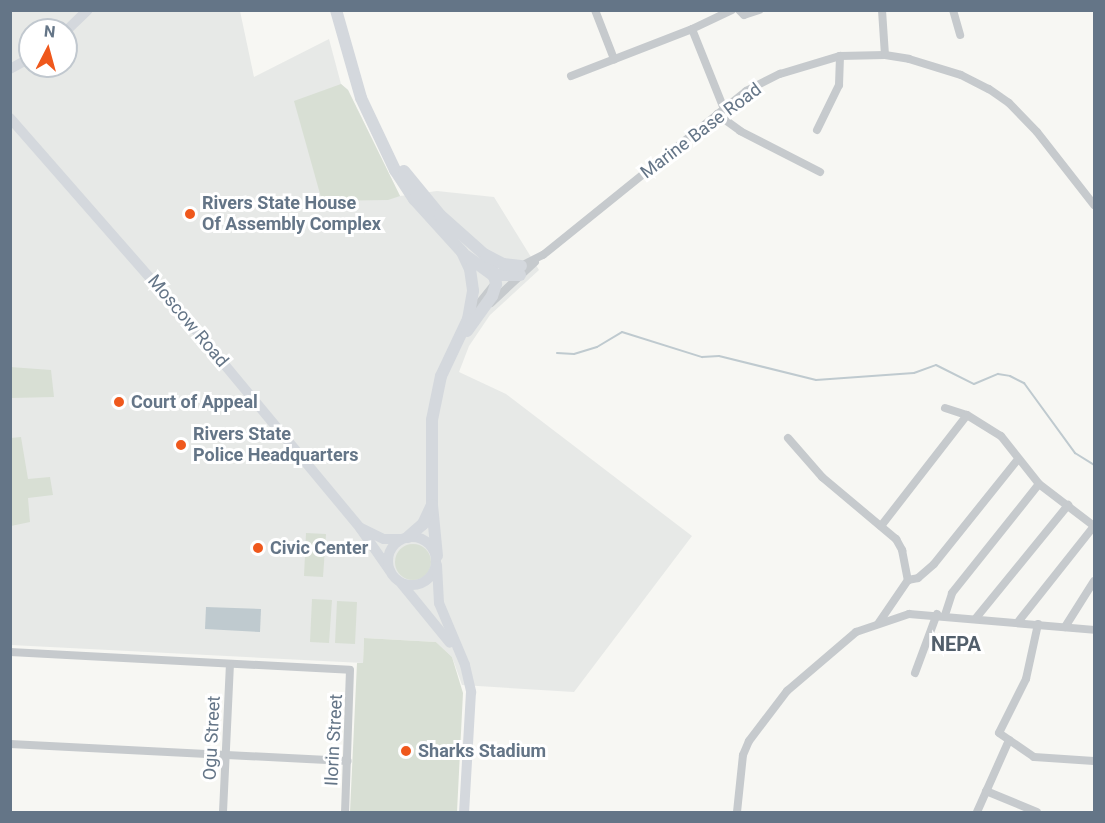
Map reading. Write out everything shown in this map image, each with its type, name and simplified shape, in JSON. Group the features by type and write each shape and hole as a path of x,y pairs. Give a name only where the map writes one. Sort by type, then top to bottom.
{"main road":[{"path":"336,10 351,67 381,139 414,199 462,252 494,279"},
{"path":"381,139 428,202 484,254 521,270"},
{"path":"437,561 432,505 432,420 441,376 468,319 472,280 462,252"},
{"path":"456,344 487,307 494,279 484,254"},
{"path":"494,279 521,270"},
{"path":"404,538 423,524 432,505"}],"street":[{"path":"595,10 614,59"},
{"path":"571,76 693,29 732,10"},
{"path":"739,10 744,15 759,10"},
{"path":"882,10 885,55"},
{"path":"953,10 960,35"},
{"path":"693,29 724,108"},
{"name":"Marine Base Road","path":"487,307 521,270 543,255 746,92 780,74 840,56 885,55 961,75 1009,103 1095,205"},
{"path":"817,130 839,85 840,56"},
{"path":"717,114 740,131 820,172"},
{"name":"Moscow Road","path":"10,118 134,256 360,528 390,571"},
{"path":"468,319 494,279"},
{"path":"945,408 968,415 1001,436 1039,484 1094,526 1036,595 1018,622"},
{"path":"881,526 968,415"},
{"path":"788,438 822,477 881,526 902,550 909,571 908,580 878,624"},
{"path":"908,580 918,578 934,564 1018,459"},
{"path":"915,673 952,593 1039,484"},
{"path":"976,618 1068,505"},
{"name":"Moscow Road","path":"360,528 384,539 404,538"},
{"path":"455,648 439,603 437,561 426,541 404,538 389,553 390,571 455,648 465,665 471,692 464,813"},
{"path":"401,583 423,583 437,561"},
{"path":"1065,627 1095,581"},
{"path":"737,813 743,755 749,741 787,690 838,644 878,624 909,614 1095,630"},
{"path":"1038,624 1026,679 998,730 1034,757 1095,762"},
{"path":"10,652 230,664"},
{"name":"Ilorin Street","path":"230,664 350,670 345,813"},
{"name":"Ogu Street","path":"223,813 230,664"},
{"path":"976,813 1009,740"},
{"path":"10,744 226,753 348,761"},
{"path":"986,791 1037,813"}],"shaded area":[{"path":"10,11 240,11 254,77 329,39 341,84 348,90 400,196 437,191 494,197 539,270 490,315 469,346 459,372 506,394 692,536 574,692 462,685 452,657 436,642 364,638 363,663 11,645"},
{"path":"341,84 348,90 400,196 388,200 322,201 294,101"},
{"path":"10,367 51,370 54,397 11,398"},
{"path":"21,437 28,479 50,477 53,495 28,498 30,522 11,526 11,438"},
{"path":"306,533 326,534 323,577 304,576"},
{"path":"413,544 426,549 431,562 426,575 413,580 400,575 395,562 400,549"},
{"path":"312,599 332,600 329,643 310,642"},
{"path":"337,601 357,602 355,644 335,643"},
{"path":"206,607 261,609 260,632 205,629"},
{"name":"Sharks Stadium","path":"364,638 436,642 452,657 463,693 457,812 350,812 357,663 363,663"}],"waterway":[{"path":"557,353 574,354 597,347 622,332 702,357 719,356 816,380 914,373 936,365 974,384 998,374 1010,376 1024,383 1075,453 1094,465"}],"place":[{"name":"Rivers State House Of Assembly Complex","path":"190,214"},
{"name":"Court of Appeal","path":"119,402"},
{"name":"Rivers State Police Headquarters","path":"181,445"},
{"name":"Civic Center","path":"258,548"},
{"name":"Sharks Stadium","path":"406,751"}],"district":[{"name":"NEPA","path":"956,644"}]}
